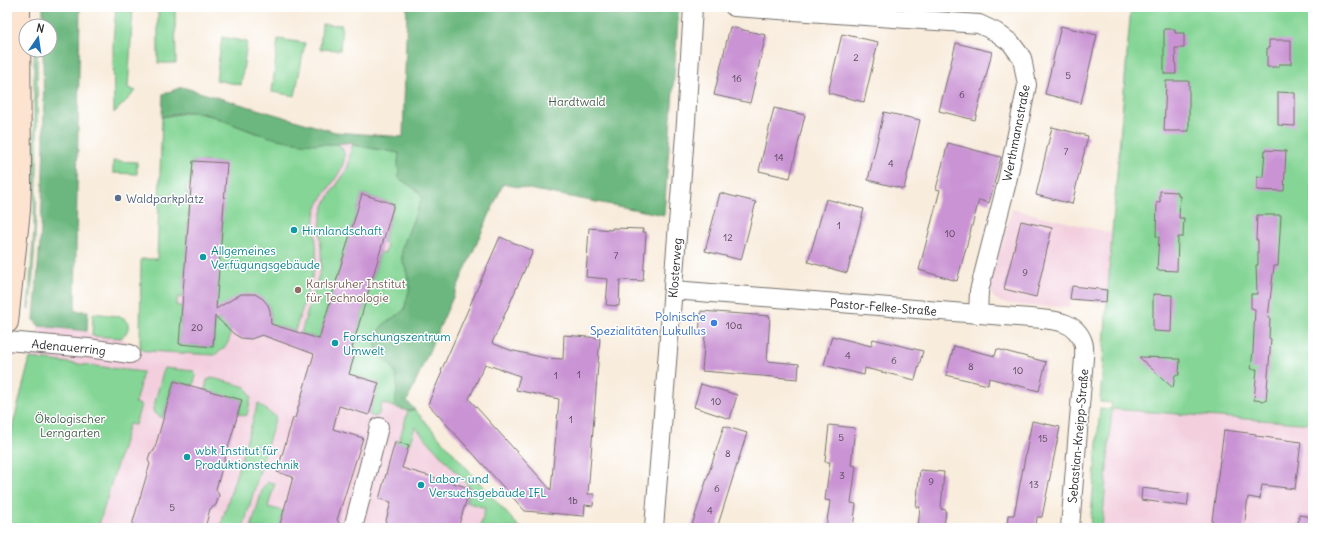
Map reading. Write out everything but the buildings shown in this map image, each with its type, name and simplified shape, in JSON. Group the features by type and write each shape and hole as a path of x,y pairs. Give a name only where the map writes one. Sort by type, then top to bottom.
{"main road":[{"path":"7,322 20,184 19,7"}],"street":[{"name":"Klosterweg","path":"654,528 686,122 693,7"},
{"name":"Werthmannstraße","path":"734,7 979,24 996,32 1011,43 1022,58 1027,85 1006,182 979,291 978,314"},
{"name":"Pastor-Felke-Straße","path":"673,290 1059,321 1071,326 1084,343"},
{"name":"Adenauerring","path":"7,341 88,348 130,354"},
{"name":"Sebastian-Kneipp-Straße","path":"1070,528 1081,404 1084,343"},
{"path":"353,528 379,427"}],"shaded area":[{"name":"Karlsruher Institut für Technologie","path":"182,87 335,132 416,137 503,183 407,401 520,528 7,528 7,448 39,326 87,331 92,336 121,338 140,347 141,259 157,259 163,94"},
{"path":"1012,209 1112,233 1107,302 1071,299 1070,307 1030,306 1003,303 994,298 987,288"},
{"path":"1111,409 1313,424 1313,528 1102,528"}],"green space":[{"path":"43,7 80,7 75,311 88,311 87,331 39,326 34,320 41,228 44,144 43,58 58,58 58,18 43,18"},
{"path":"116,7 133,7 128,88 136,91 114,113 113,42"},
{"path":"158,7 175,7 176,63 158,63"},
{"name":"Hardtwald","path":"407,7 679,7 664,215 503,184 407,401 415,410 408,411 394,407 397,392 395,372 392,367 380,356 376,345 377,334 381,327 404,310 410,287 402,260 402,248 422,198 419,192 399,178 399,153 353,145 352,142 315,144 277,139 201,113 186,112 162,117 163,94 182,87 335,132 403,137"},
{"path":"1131,7 1313,7 1313,424 1112,409 1102,528 1090,528 1100,408 1111,409 1112,403 1100,402 1112,233"},
{"path":"322,24 342,25 340,50 320,49"},
{"path":"222,37 247,42 241,85 216,80"},
{"path":"278,39 305,43 295,96 272,92"},
{"path":"34,58 37,58 35,242 30,306 28,309 34,230"},
{"path":"191,112 212,116 255,133 307,143 338,144 343,151 344,158 342,167 320,201 315,215 315,266 295,331 270,324 271,317 268,305 260,297 254,295 241,295 226,311 216,308 226,163 193,161 191,185 187,185 186,194 190,194 183,298 178,297 176,305 182,307 179,344 213,347 215,319 227,323 230,338 223,349 214,355 148,351 140,348 141,259 157,259 162,117"},
{"path":"353,145 400,153 398,162 399,178 419,192 422,198 402,248 402,260 410,287 404,311 385,324 376,336 378,353 395,372 397,387 394,407 382,403 379,414 376,417 369,415 379,383 345,373 351,367 356,350 352,348 380,252 385,253 387,245 383,243 394,204 362,194 319,339 301,333 321,268 320,225 323,208 347,169"},
{"path":"113,161 137,162 137,174 113,173"},
{"path":"95,313 122,317 128,325 126,333 121,338 92,336 93,314"},
{"name":"Ökologischer Lerngarten","path":"30,358 143,372 135,403 141,405 135,425 129,424 98,528 7,528 7,448"},
{"path":"164,368 194,371 196,376 193,386 174,381 163,418 154,413 153,409"},
{"path":"214,377 216,379 246,387 251,397 246,416 238,414 242,400 205,390 207,380"},
{"path":"258,403 271,414 276,416 243,528 220,528"},
{"path":"415,410 520,528 480,528 485,508 466,502 470,487 415,427 409,445 396,443 396,440 399,441 408,411"},
{"path":"268,482 275,483 268,507 284,511 279,528 251,528 263,487"}],"place":[{"name":"Waldparkplatz","path":"118,198"},
{"name":"Hirnlandschaft","path":"294,230"},
{"name":"Allgemeines Verfügungsgebäude","path":"203,257"},
{"name":"Karlsruher Institut für Technologie","path":"298,290"},
{"name":"Polnische Spezialitäten Lukullus","path":"714,323"},
{"name":"Forschungszentrum Umwelt","path":"335,343"},
{"name":"wbk Institut für Produktionstechnik","path":"187,457"},
{"name":"Labor- und Versuchsgebäude IFL","path":"421,485"}]}
